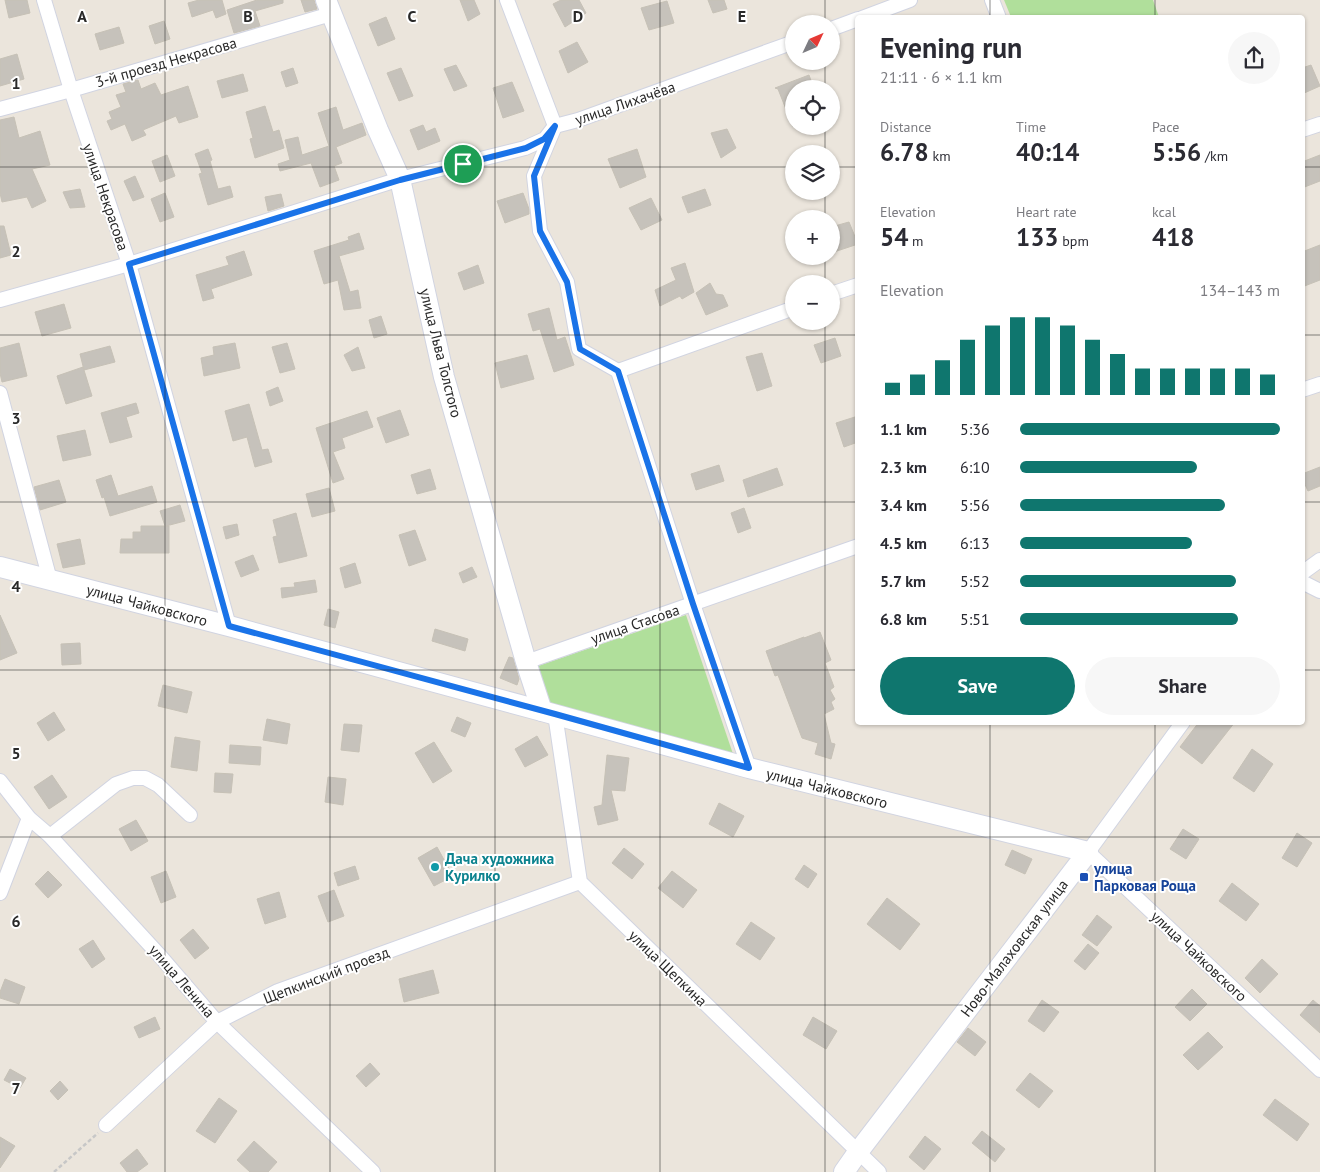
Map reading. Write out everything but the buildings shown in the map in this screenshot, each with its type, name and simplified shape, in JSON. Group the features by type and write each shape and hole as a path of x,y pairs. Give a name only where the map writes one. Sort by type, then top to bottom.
{"street":[{"name":"улица Некрасова","path":"44,0 71,90 129,264 229,626"},
{"path":"507,0 555,126 534,176 540,231 567,282 580,349 618,371 693,604 749,768"},
{"path":"870,15 910,0"},
{"path":"992,0 998,15"},
{"name":"3-й проезд Некрасова","path":"0,109 71,90 328,7"},
{"name":"улица Льва Толстого","path":"328,7 400,180 444,377 526,662 549,712"},
{"path":"840,26 855,20"},
{"name":"улица Лихачёва","path":"0,300 129,264 400,180 526,148 544,139 555,126 578,120 785,45"},
{"path":"1305,129 1320,124"},
{"path":"840,291 855,286"},
{"path":"618,371 785,311"},
{"path":"1305,389 1320,384"},
{"path":"0,393 50,580"},
{"name":"улица Стасова","path":"526,662 855,547"},
{"path":"1305,571 1320,560"},
{"name":"улица Чайковского","path":"0,567 229,626 749,768 1088,852 1320,1070"},
{"path":"1305,584 1320,591"},
{"path":"549,712 580,882"},
{"name":"Ново-Малаховская улица","path":"844,1172 1088,852 1180,725"},
{"path":"50,836 116,784 133,778 145,778 158,785 190,815"},
{"name":"улица Ленина","path":"0,781 29,818 50,836 162,957 218,1022 373,1172"},
{"path":"0,894 29,818"},
{"name":"Щепкинский проезд","path":"106,1125 218,1022 278,991 580,882"},
{"name":"улица Щепкина","path":"580,882 879,1172"}],"path":[{"path":"54,1172 106,1125"}],"green space":[{"path":"1004,0 1153,0 1158,15 1010,15"},
{"path":"686,615 734,757 550,705 538,666"}],"place":[{"name":"Дача художника Курилко","path":"435,867"},
{"name":"улица Парковая Роща","path":"1084,877"}],"route":[{"path":"555,126 534,176 540,231 567,282 580,349 618,371 693,604 749,768 229,626 129,264 400,180 463,164 526,148 544,139 555,126"}]}
